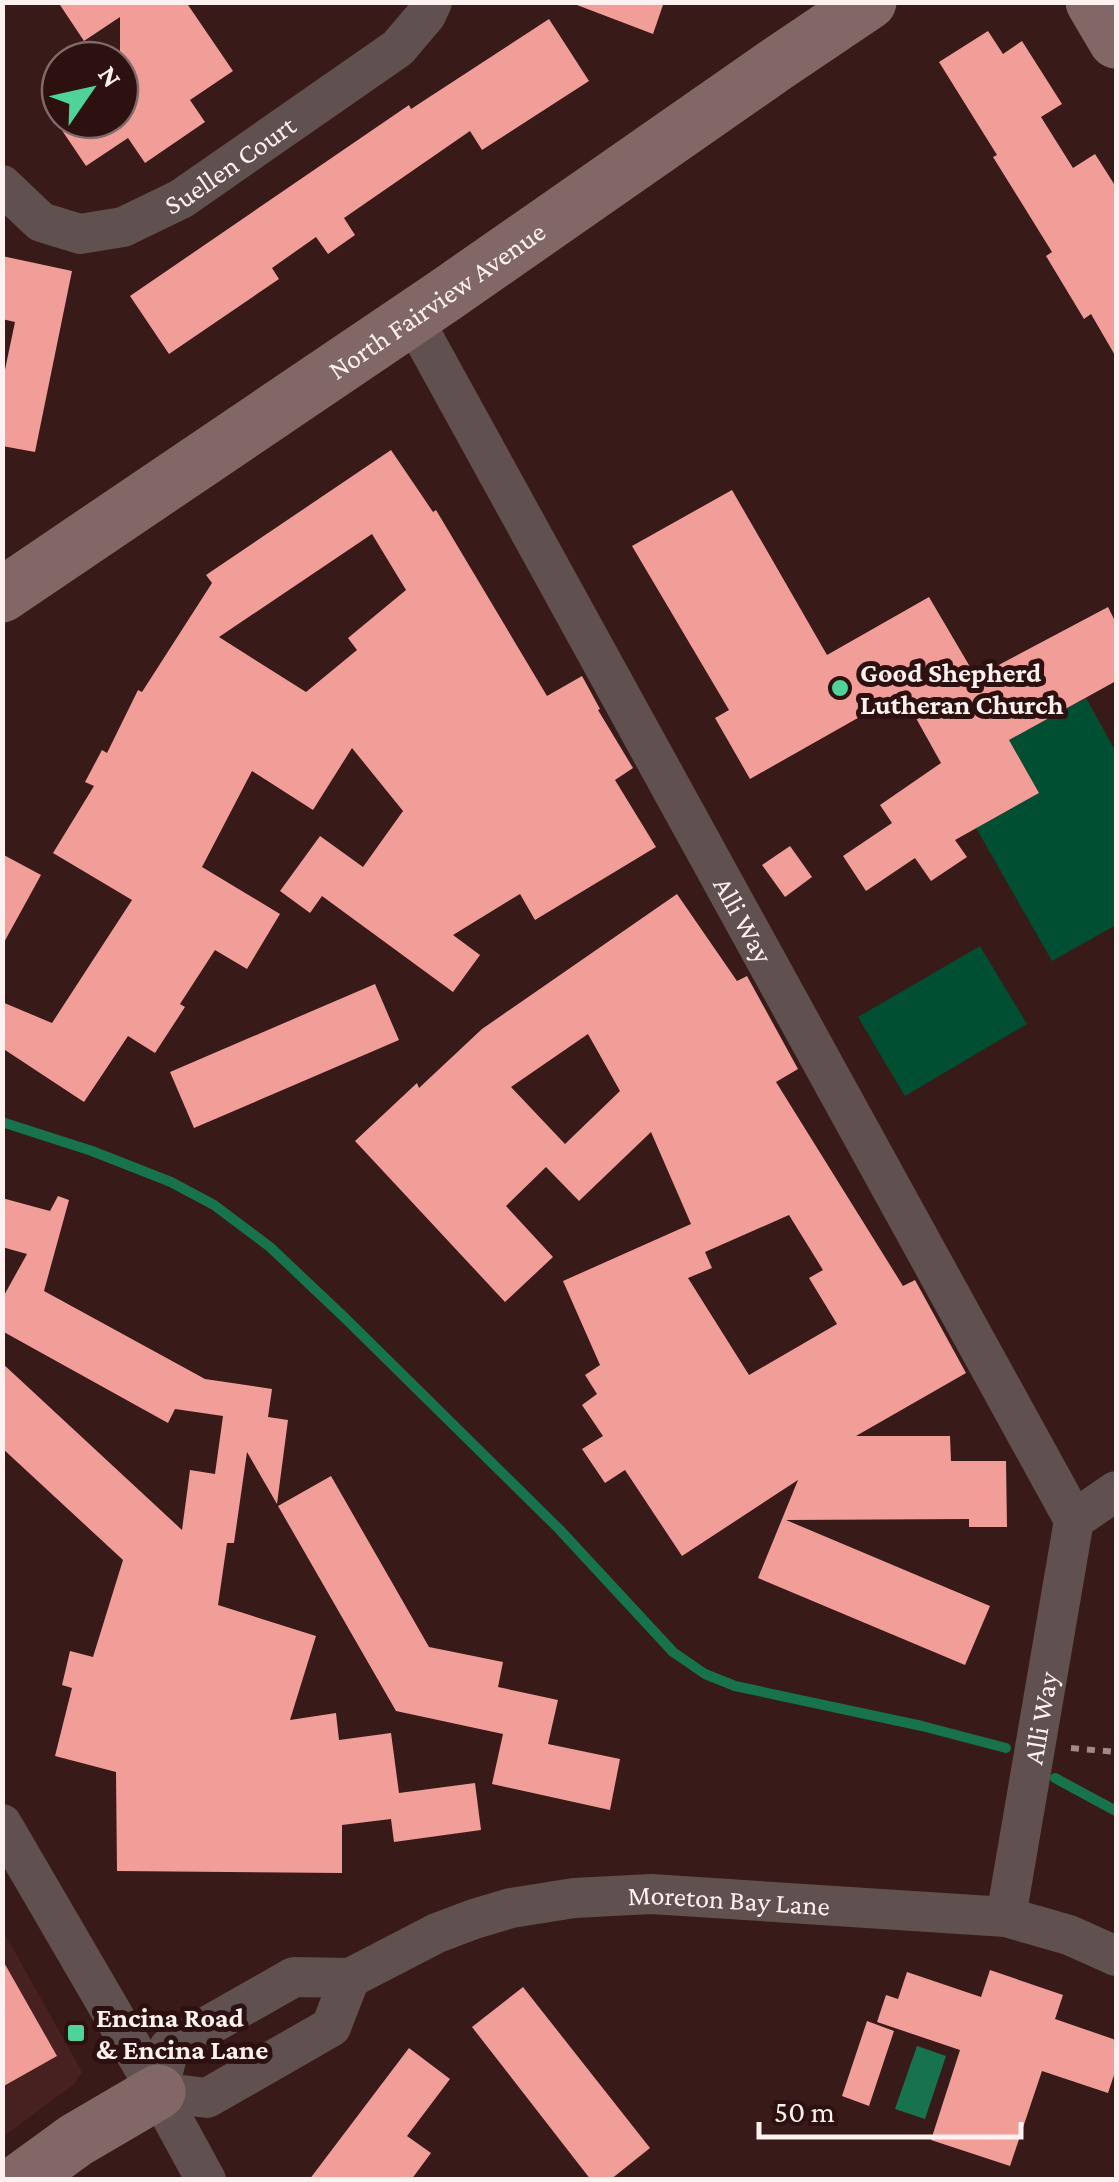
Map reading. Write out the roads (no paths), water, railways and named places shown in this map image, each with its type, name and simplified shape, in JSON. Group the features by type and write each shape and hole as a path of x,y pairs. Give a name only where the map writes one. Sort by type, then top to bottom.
{"main road":[{"name":"North Fairview Avenue","path":"2,595 869,2"},
{"path":"1093,2 1116,41"},
{"path":"21,2180 76,2140 158,2092"}],"street":[{"name":"Suellen Court","path":"2,184 41,222 80,234 124,227 181,200 398,48 432,2"},
{"name":"Alli Way","path":"412,317 1074,1520 1006,1916"},
{"path":"1074,1520 1116,1491"},
{"path":"2,1824 206,2180"},
{"name":"Moreton Bay Lane","path":"158,2092 169,2048 294,1977 350,1978 437,1933 474,1919 511,1908 574,1898 651,1894 1006,1916 1070,1935 1116,1956"},
{"path":"158,2092 207,2098 331,2026 350,1978"}],"waterway":[{"path":"2,1122 171,1182 214,1205 270,1247 559,1529 673,1652 705,1674 735,1686 1006,1748"},
{"path":"1055,1778 1116,1811"}],"place":[{"name":"Good Shepherd Lutheran Church","path":"840,688"},
{"name":"Encina Road & Encina Lane","path":"76,2033"}]}
